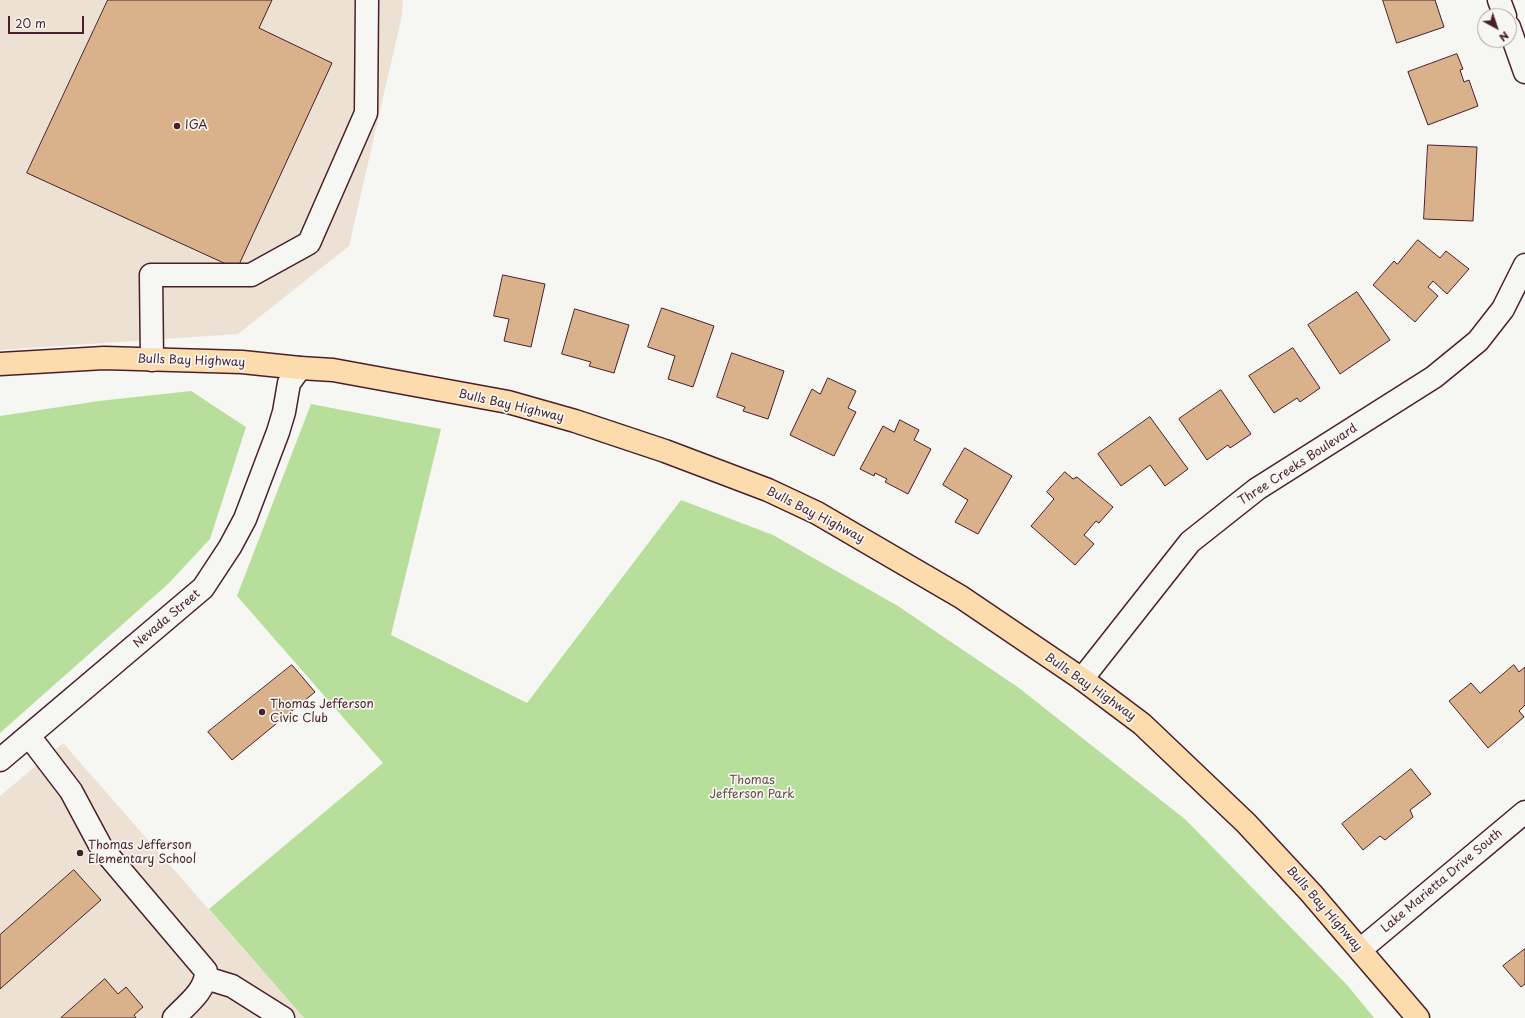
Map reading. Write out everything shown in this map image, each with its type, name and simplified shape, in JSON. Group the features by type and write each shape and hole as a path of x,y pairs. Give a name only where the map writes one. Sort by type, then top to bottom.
{"main road":[{"name":"Bulls Bay Highway","path":"0,364 104,358 242,362 333,370 508,402 590,426 664,451 768,490 817,513 960,597 1082,679 1142,724 1246,823 1311,893 1418,1018"}],"street":[{"path":"152,360 151,275 251,275 309,243 366,113 368,0"},
{"path":"1517,48 1525,72"},
{"name":"Three Creeks Boulevard","path":"1082,679 1190,542 1257,489 1434,377 1478,341 1504,309 1525,265"},
{"name":"Nevada Street","path":"0,760 203,588 230,547 245,519 278,432 284,412 289,383 300,368"},
{"path":"29,736 71,791 101,847 206,971 206,978 203,988 174,1018"},
{"name":"Lake Marietta Drive South","path":"1360,950 1525,812"},
{"path":"206,978 232,986 283,1018"}],"shaded area":[{"path":"0,0 403,0 402,15 349,246 238,334 0,350"},
{"name":"Thomas Jefferson Elementary School","path":"63,743 304,1018 0,1018 0,796"}],"green space":[{"path":"191,391 246,427 210,539 168,584 0,733 0,416 99,401"},
{"name":"Thomas Jefferson Park","path":"311,404 441,429 391,635 527,703 681,500 773,535 898,606 1019,688 1186,820 1348,986 1374,1018 304,1018 209,909 383,763 237,596"}],"building":[{"path":"108,0 272,0 259,28 332,63 237,269 27,173"},
{"path":"1383,0 1435,0 1444,27 1397,43"},
{"path":"1457,54 1463,69 1460,70 1464,82 1469,80 1478,106 1428,125 1408,72"},
{"path":"1428,145 1477,147 1473,221 1424,219"},
{"path":"1418,240 1440,258 1446,251 1469,269 1447,294 1433,281 1428,287 1438,296 1415,322 1373,285 1394,261 1397,264"},
{"path":"503,275 545,284 531,347 504,341 509,319 494,316"},
{"path":"1357,292 1390,340 1340,374 1308,325"},
{"path":"662,308 714,326 693,387 668,379 675,356 648,347"},
{"path":"575,309 629,325 614,373 589,366 591,362 562,354"},
{"path":"1293,348 1320,388 1300,402 1297,398 1274,413 1249,376"},
{"path":"732,353 784,371 768,419 743,411 745,407 717,397"},
{"path":"828,378 856,391 848,408 856,412 834,456 790,435 812,389 820,394"},
{"path":"1221,390 1251,434 1230,448 1228,445 1207,460 1179,419"},
{"path":"1150,417 1188,469 1165,486 1150,465 1121,486 1098,454"},
{"path":"900,420 919,430 914,440 931,449 908,494 885,482 887,479 875,473 874,476 860,469 883,426 894,432"},
{"path":"965,448 1012,476 978,534 955,522 968,500 943,485"},
{"path":"1065,472 1073,479 1077,477 1113,507 1099,523 1096,521 1084,535 1094,544 1075,565 1031,526 1054,499 1047,492"},
{"name":"Thomas Jefferson Civic Club","path":"292,665 315,692 232,760 208,732"},
{"path":"1514,665 1519,672 1525,667 1525,705 1519,711 1524,717 1488,748 1449,701 1471,683 1480,693"},
{"path":"1411,769 1431,794 1410,810 1413,817 1385,840 1380,836 1363,850 1342,824"},
{"path":"74,870 101,900 0,989 0,935"},
{"path":"1525,949 1525,984 1521,987 1503,966"},
{"path":"105,979 118,994 126,987 143,1007 134,1015 136,1018 61,1018"}],"place":[{"name":"IGA","path":"177,126"},
{"name":"Thomas Jefferson Civic Club","path":"262,712"},
{"name":"Thomas Jefferson Elementary School","path":"80,853"}]}
